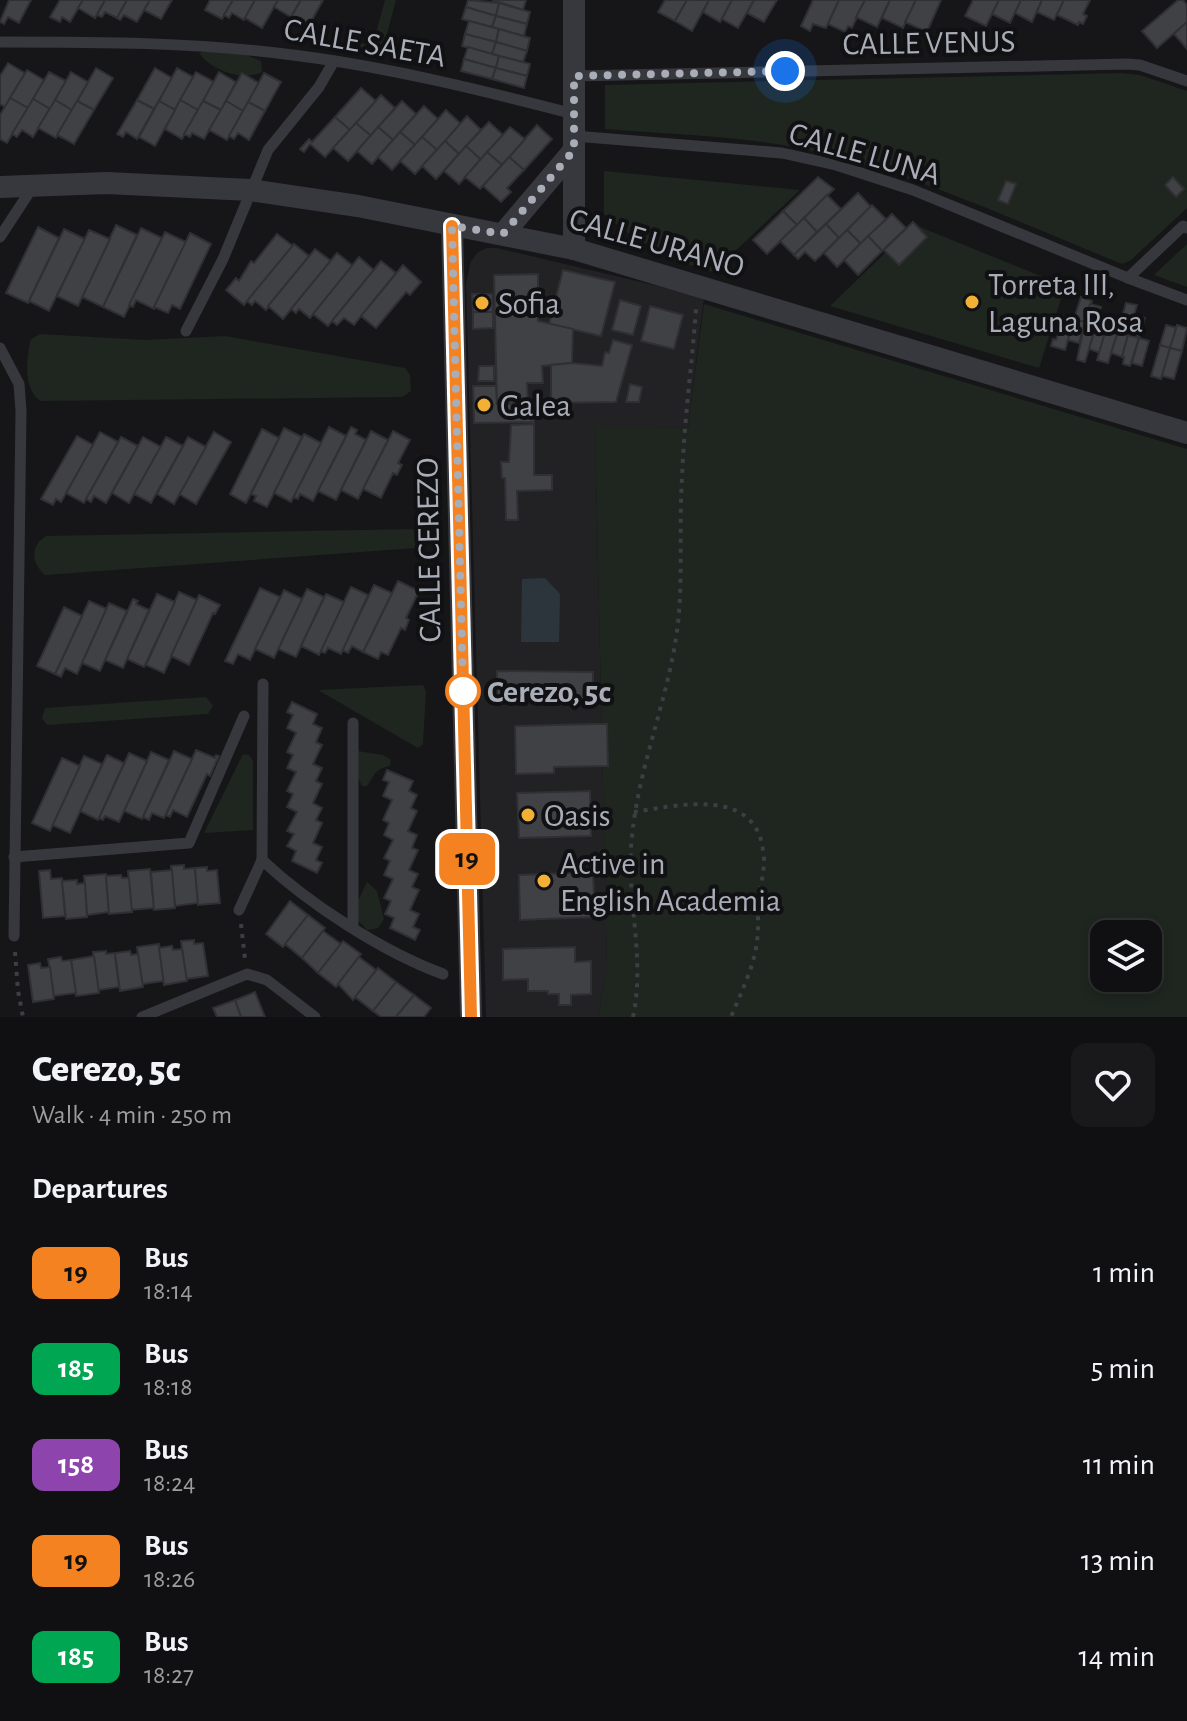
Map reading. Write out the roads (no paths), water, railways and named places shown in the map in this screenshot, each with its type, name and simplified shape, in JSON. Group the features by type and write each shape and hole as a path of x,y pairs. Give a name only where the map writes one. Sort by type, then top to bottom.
{"street":[{"path":"574,0 574,249"},
{"path":"503,234 574,133"},
{"name":"CALLE URANO","path":"0,187 107,183 250,190 358,206 503,234 574,249 1187,433"},
{"name":"CALLE CEREZO","path":"452,226 471,1017"}],"lane":[{"name":"CALLE SAETA","path":"0,42 207,47 334,61 454,84 574,133"},
{"path":"186,331 223,259 268,150 319,87 334,61"},
{"name":"CALLE VENUS","path":"574,76 1127,64 1140,65 1187,81"},
{"name":"CALLE LUNA","path":"574,133 766,151 836,165 913,190 1187,300"},
{"path":"0,237 34,185"},
{"path":"1128,278 1186,226"},
{"path":"0,349 19,384 21,411 14,936"},
{"path":"239,910 262,860 263,684"},
{"path":"14,857 189,843 244,716"},
{"path":"353,723 353,927"},
{"path":"262,860 353,927 399,955 443,974"},
{"path":"142,1017 247,974 267,980 315,1017"}],"place":[{"name":"Torreta III, Laguna Rosa","path":"972,302"},
{"name":"Sofia","path":"482,303"},
{"name":"Galea","path":"484,405"},
{"name":"Cerezo, 5c","path":"463,691"},
{"name":"Oasis","path":"528,815"},
{"name":"Active in English Academia","path":"544,881"}]}
